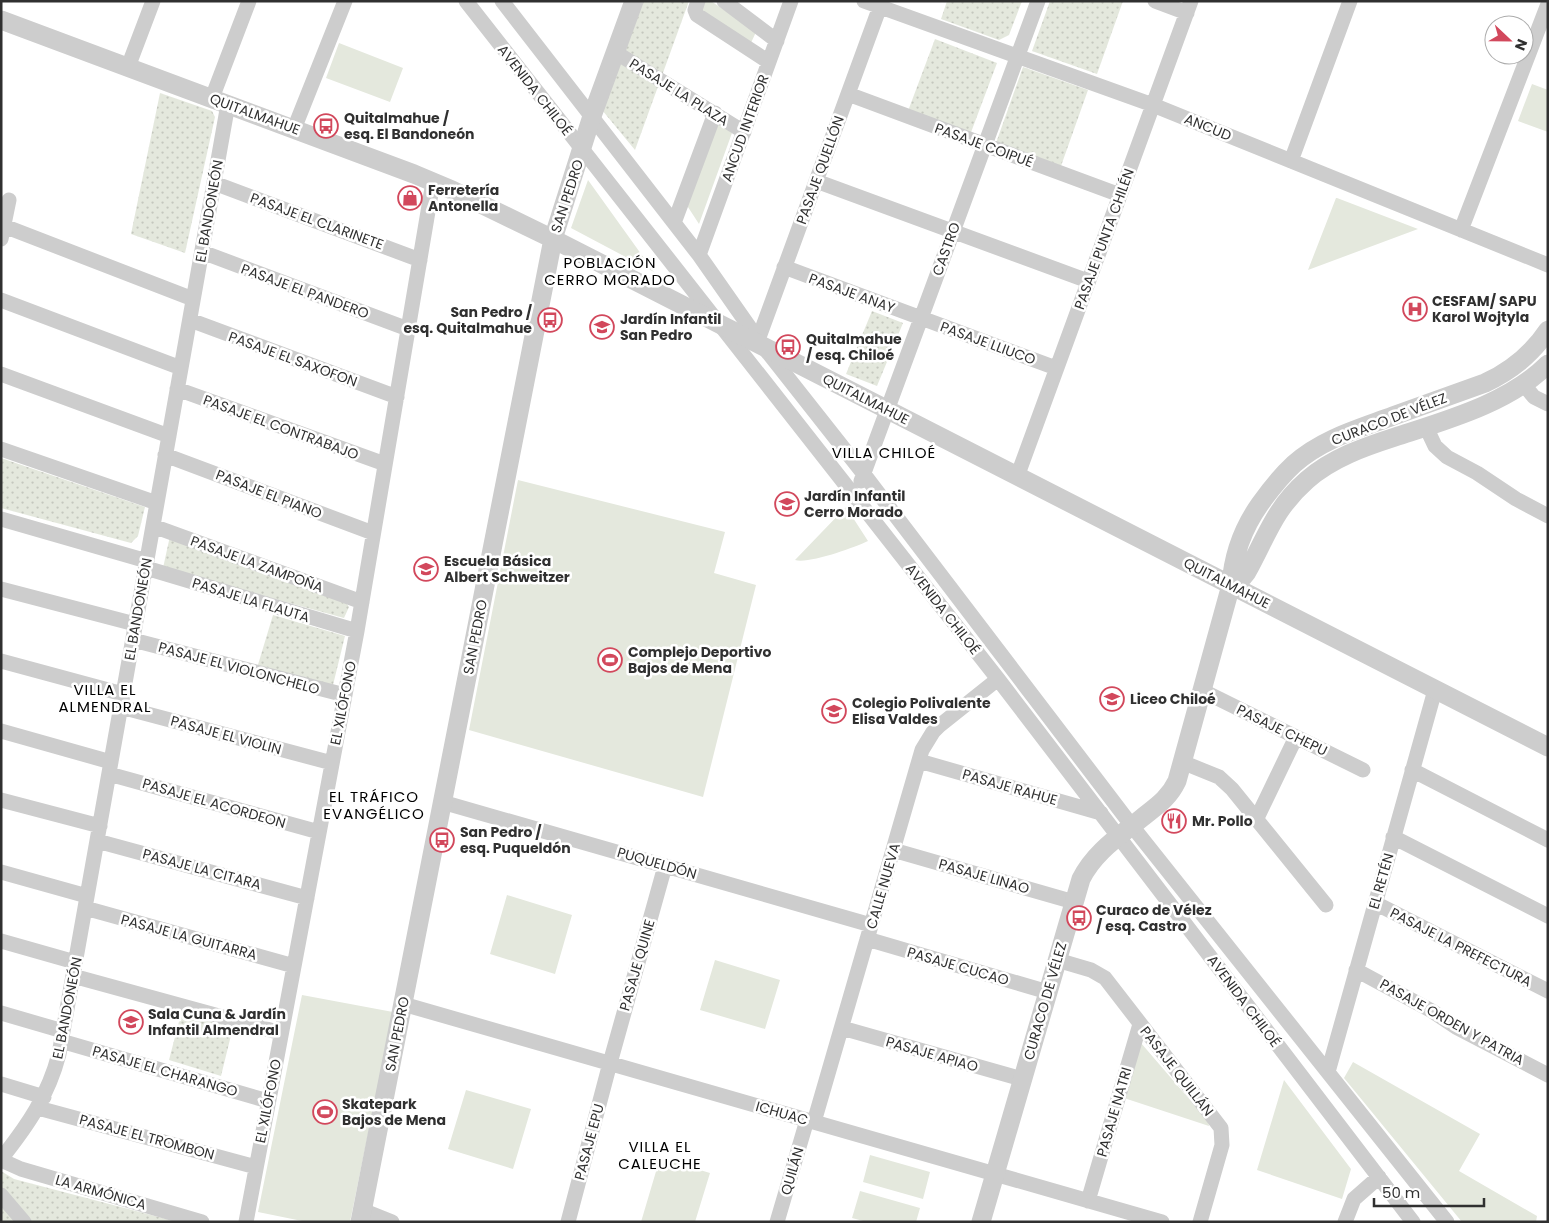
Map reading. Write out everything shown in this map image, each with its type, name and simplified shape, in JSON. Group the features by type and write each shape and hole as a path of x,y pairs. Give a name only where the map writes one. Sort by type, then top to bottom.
{"street":[{"path":"128,67 152,1"},
{"name":"EL BANDONEÓN","path":"1,1160 41,1102 55,1070 214,183 220,101 249,1"},
{"path":"294,129 345,1"},
{"name":"AVENIDA CHILOÉ","path":"466,1 1101,812 1125,831 1328,1072 1447,1222"},
{"name":"AVENIDA CHILOÉ","path":"502,1 699,255 760,342 863,473 1413,1222"},
{"name":"SAN PEDRO","path":"361,1216 553,239 592,116 634,1"},
{"path":"698,1 694,10 697,15 769,62"},
{"path":"724,1 777,41"},
{"name":"ANCUD INTERIOR","path":"699,255 791,1"},
{"name":"ANCUD","path":"864,1 881,4 1018,57 1153,105 1548,265"},
{"name":"CASTRO","path":"857,498 863,473 1038,1"},
{"path":"1155,1 1189,7"},
{"path":"1291,161 1350,1"},
{"name":"PASAJE QUELLÓN","path":"760,342 784,267 881,4"},
{"path":"1461,230 1548,4"},
{"name":"PASAJE PUNTA CHILÉN","path":"1017,477 1189,7"},
{"name":"QUITALMAHUE","path":"1,20 433,182 553,239 719,324 760,342 886,410 1548,747"},
{"name":"PASAJE LA PLAZA","path":"615,52 744,132"},
{"name":"PASAJE COIPUÉ","path":"848,94 1120,195"},
{"path":"674,223 715,113"},
{"path":"816,181 1088,281"},
{"name":"EL XILÓFONO","path":"246,1222 357,631 433,182"},
{"name":"PASAJE EL CLARINETE","path":"214,183 420,260"},
{"path":"9,200 2,233 193,299"},
{"name":"PASAJE EL PANDERO","path":"202,252 408,329"},
{"name":"PASAJE ANAY","path":"784,267 921,318"},
{"path":"1,300 181,368"},
{"name":"PASAJE LLIUCO","path":"921,318 1056,368"},
{"name":"PASAJE EL SAXOFON","path":"190,320 397,397"},
{"name":"CURACO DE VÉLEZ","path":"981,1222 1074,902 1087,868 1103,849 1168,796 1177,781 1231,585 1235,556 1252,518 1270,490 1294,464 1311,451 1344,434 1497,378 1528,355 1548,330"},
{"name":"CURACO DE VÉLEZ","path":"1231,585 1247,572 1273,520 1284,504 1307,480 1326,466 1352,453 1497,400 1524,385 1548,364"},
{"path":"1,374 169,436"},
{"path":"1524,385 1534,397 1548,404"},
{"name":"PASAJE EL CONTRABAJO","path":"177,389 385,464"},
{"path":"1426,427 1435,446 1447,457 1477,472 1516,499 1548,516"},
{"path":"1,449 157,503"},
{"name":"PASAJE EL PIANO","path":"166,455 373,533"},
{"name":"PASAJE LA FLAUTA","path":"1,519 357,631"},
{"name":"PASAJE LA ZAMPOÑA","path":"153,526 362,602"},
{"name":"PASAJE EL VIOLONCHELO","path":"1,589 134,632 344,695"},
{"name":"PASAJE EL VIOLIN","path":"1,661 122,701 332,763"},
{"name":"CALLE NUEVA","path":"810,1121 842,1028 919,761 927,740 939,726 998,679"},
{"name":"PASAJE CHEPU","path":"1201,690 1363,770"},
{"name":"EL RETÉN","path":"1328,1072 1434,690"},
{"name":"PASAJE EL ACORDEON","path":"1,731 110,768 319,832"},
{"path":"1256,820 1296,737"},
{"name":"PASAJE RAHUE","path":"919,761 1101,812"},
{"path":"1182,762 1219,777 1232,789 1326,905"},
{"path":"1412,770 1548,840"},
{"name":"PASAJE LA CITARA","path":"1,800 98,834 306,898"},
{"name":"PUQUELDÓN","path":"442,802 665,866 869,932"},
{"path":"1393,837 1548,916"},
{"name":"PASAJE LINAO","path":"893,850 1074,902"},
{"name":"PASAJE QUINE","path":"610,1063 665,866"},
{"name":"PASAJE LA GUITARRA","path":"1,872 86,902 294,966"},
{"name":"PASAJE LA PREFECTURA","path":"1375,903 1548,991"},
{"name":"PASAJE CUCAO","path":"869,932 1048,992"},
{"path":"1,941 74,969 281,1033"},
{"name":"PASAJE QUILLÁN","path":"1058,960 1101,975 1220,1128 1222,1145 1200,1222"},
{"name":"PASAJE ORDEN Y PATRIA","path":"1356,970 1432,1011 1456,1027 1548,1074"},
{"name":"ICHUAC","path":"402,1004 1158,1221"},
{"name":"PASAJE EL CHARANGO","path":"1,1013 62,1036 268,1101"},
{"name":"PASAJE NATRI","path":"1088,1200 1140,1024"},
{"name":"PASAJE APIAO","path":"842,1028 1022,1080"},
{"name":"PASAJE EPU","path":"568,1222 610,1063"},
{"name":"PASAJE EL TROMBON","path":"1,1084 41,1102 256,1167"},
{"name":"QUILÁN","path":"778,1222 810,1121"},
{"name":"LA ARMÓNICA","path":"1,1160 21,1169 202,1222"},
{"path":"1345,1222 1354,1200 1379,1177"},
{"path":"1,1195 24,1222"},
{"path":"361,1216 392,1222"}],"shaded area":[{"path":"642,1 689,1 635,150 602,110"},
{"path":"705,1 711,1 756,32 750,45 700,12"},
{"path":"947,1 1022,1 1009,35 999,40 941,19"},
{"path":"1050,1 1123,1 1097,74 1032,51"},
{"path":"935,39 997,63 970,135 908,111"},
{"path":"339,43 403,68 390,102 326,78"},
{"path":"1023,67 1088,90 1061,166 996,143"},
{"path":"1532,84 1548,90 1548,132 1518,121"},
{"path":"160,93 212,111 215,117 185,253 131,234"},
{"path":"718,123 732,133 699,224 686,204"},
{"path":"588,180 654,272 571,228"},
{"path":"1337,198 1418,229 1308,270"},
{"path":"872,311 903,323 877,386 846,374"},
{"path":"1,458 145,507 138,536 131,543 1,508"},
{"name":"Complejo Deportivo Bajos de Mena","path":"518,480 725,532 714,573 756,585 703,797 469,730"},
{"path":"846,507 868,541 820,558 802,561 795,560"},
{"path":"170,536 345,601 349,607 344,618 163,568"},
{"path":"273,615 345,636 333,685 257,668"},
{"path":"507,895 572,915 555,974 490,954"},
{"path":"715,960 780,980 765,1029 700,1010"},
{"name":"Skatepark Bajos de Mena","path":"302,995 393,1012 350,1222 307,1222 258,1212"},
{"path":"182,1010 234,1023 221,1076 169,1060"},
{"path":"1141,1043 1208,1121 1209,1126 1124,1098"},
{"path":"1353,1062 1480,1134 1459,1171 1537,1216 1536,1222 1462,1222 1344,1078"},
{"path":"1284,1080 1351,1169 1342,1199 1257,1170"},
{"path":"466,1090 531,1109 513,1169 448,1149"},
{"path":"870,1155 930,1172 923,1199 863,1182"},
{"path":"660,1158 710,1173 695,1222 641,1222"},
{"path":"1,1171 14,1179 178,1222 1,1222"},
{"path":"860,1191 920,1208 916,1222 867,1222 852,1218"}],"place":[{"name":"Quitalmahue / esq. El Bandoneón","path":"326,126"},
{"name":"Ferretería Antonella","path":"410,198"},
{"name":"CESFAM/ SAPU Karol Wojtyla","path":"1415,309"},
{"name":"San Pedro / esq. Quitalmahue","path":"550,320"},
{"name":"Jardín Infantil San Pedro","path":"602,327"},
{"name":"Quitalmahue / esq. Chiloé","path":"788,347"},
{"name":"Jardín Infantil Cerro Morado","path":"787,504"},
{"name":"Escuela Básica Albert Schweitzer","path":"426,569"},
{"name":"Complejo Deportivo Bajos de Mena","path":"610,660"},
{"name":"Liceo Chiloé","path":"1112,699"},
{"name":"Colegio Polivalente Elisa Valdes","path":"834,711"},
{"name":"Mr. Pollo","path":"1174,821"},
{"name":"San Pedro / esq. Puqueldón","path":"442,840"},
{"name":"Curaco de Vélez / esq. Castro","path":"1079,918"},
{"name":"Sala Cuna & Jardín Infantil Almendral","path":"131,1022"},
{"name":"Skatepark Bajos de Mena","path":"325,1112"}],"district":[{"name":"POBLACIÓN CERRO MORADO","path":"610,272"},
{"name":"VILLA CHILOÉ","path":"884,453"},
{"name":"VILLA EL ALMENDRAL","path":"105,698"},
{"name":"EL TRÁFICO EVANGÉLICO","path":"374,806"},
{"name":"VILLA EL CALEUCHE","path":"660,1156"}]}
